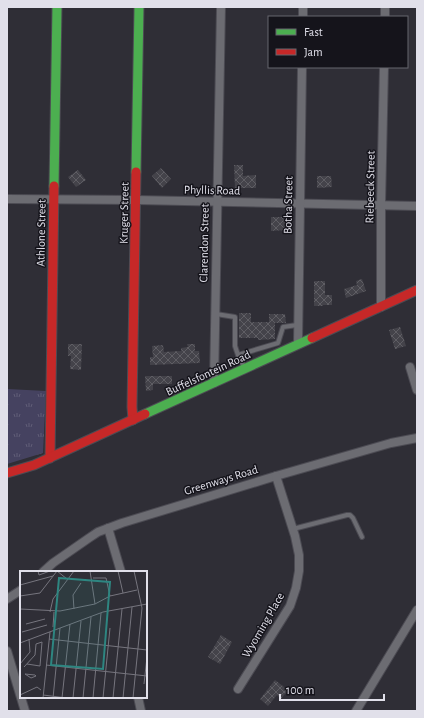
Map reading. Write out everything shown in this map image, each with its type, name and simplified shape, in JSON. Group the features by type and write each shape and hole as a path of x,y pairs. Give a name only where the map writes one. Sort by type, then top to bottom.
{"street":[{"name":"Athlone Street","path":"50,458 57,7"},
{"name":"Kruger Street","path":"133,420 139,7"},
{"name":"Clarendon Street","path":"214,383 220,7"},
{"name":"Botha Street","path":"298,344 302,68"},
{"name":"Riebeeck Street","path":"381,307 384,68"},
{"name":"Phyllis Road","path":"7,198 417,206"},
{"name":"Buffelsfontein Road","path":"7,474 50,458 417,290"},
{"path":"410,367 417,390"},
{"name":"Greenways Road","path":"44,571 89,538 108,528 122,523 391,442 417,438"},
{"name":"Wyoming Place","path":"238,689 290,606 296,588 299,571 299,556 293,529 276,476"},
{"path":"108,528 121,571"},
{"path":"7,599 20,591"},
{"path":"356,711 417,610"},
{"path":"7,651 20,694"},
{"path":"21,698 25,711"},
{"path":"138,698 141,711"}],"lane":[{"path":"215,313 235,317 235,346 245,369"},
{"path":"238,355 278,344 283,326 298,325"},
{"path":"293,529 347,514 352,518 362,537"}],"green space":[{"path":"7,389 46,391 43,453 7,464"}],"building":[{"path":"234,165 243,165 243,176 256,175 256,188 235,188"},
{"path":"161,168 171,179 162,188 152,176"},
{"path":"78,170 86,180 76,187 68,177"},
{"path":"317,176 331,176 332,187 317,188"},
{"path":"271,217 285,217 286,230 271,231"},
{"path":"362,279 366,291 346,298 344,289 357,285 356,281"},
{"path":"314,281 325,281 325,295 332,295 332,305 314,306"},
{"path":"239,313 251,313 251,322 269,322 269,314 285,314 286,323 275,323 275,339 258,340 258,338 239,338"},
{"path":"400,327 406,346 395,349 389,330"},
{"path":"68,344 82,344 81,370 70,369 71,356 68,356"},
{"path":"187,344 195,344 195,351 199,351 200,363 150,365 150,357 153,357 152,346 163,345 164,352 181,351 181,348 188,347"},
{"path":"145,376 172,376 172,384 153,384 153,390 146,391"},
{"path":"221,635 232,642 220,664 208,657"},
{"path":"275,680 288,690 281,699 277,695 268,706 260,699"}],"traffic: fast":[{"path":"54,186 57,7"},
{"path":"136,172 139,7"},
{"path":"145,414 312,338"}],"traffic: jam":[{"path":"133,420 136,172"},
{"path":"50,458 54,186"},
{"path":"312,338 417,290"},
{"path":"7,473 34,465 145,414"}]}
